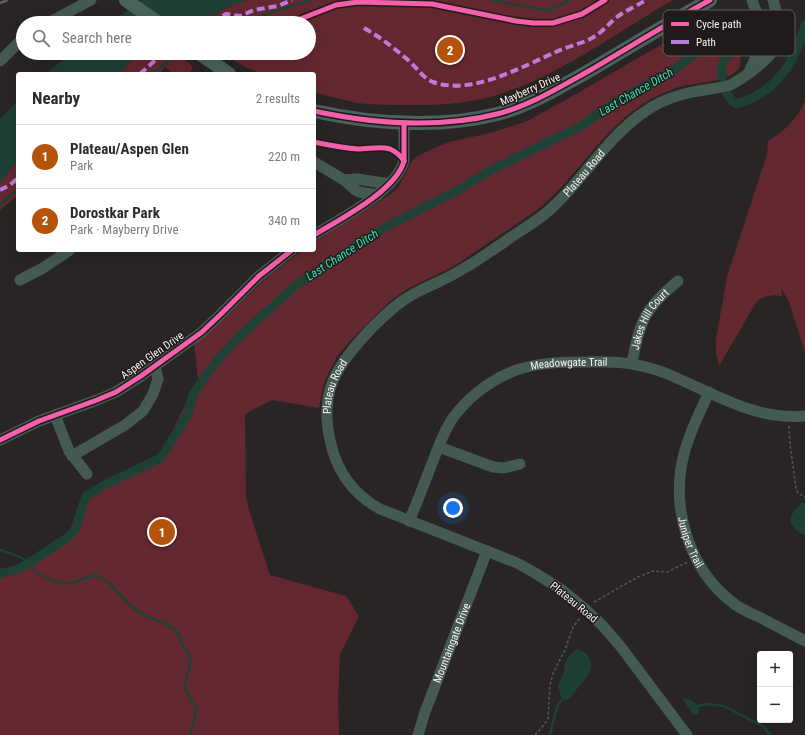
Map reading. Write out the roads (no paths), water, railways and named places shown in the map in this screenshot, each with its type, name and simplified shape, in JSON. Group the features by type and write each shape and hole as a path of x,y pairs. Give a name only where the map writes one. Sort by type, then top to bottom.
{"main road":[{"path":"126,0 148,16"},
{"name":"Mayberry Drive","path":"692,10 710,0"},
{"name":"Mayberry Drive","path":"316,111 359,120 404,123 460,121 498,114 516,108 564,85 663,26"},
{"path":"208,60 226,72"}],"street":[{"path":"61,16 91,0"},
{"path":"752,0 756,10"},
{"name":"Plateau Road","path":"773,0 776,10"},
{"path":"0,61 16,44"},
{"path":"749,73 756,56"},
{"name":"Plateau Road","path":"687,735 621,647 587,610 562,590 517,563 380,509 363,497 346,480 333,454 327,425 327,400 335,375 350,352 383,317 416,292 463,269 545,213 562,197 618,134 640,115 668,100 688,93 729,85 749,73 769,56"},
{"path":"316,235 378,194 390,184 400,172 404,161 404,123"},
{"path":"316,163 344,180 359,192 378,194"},
{"path":"344,180 357,179 390,184"},
{"path":"20,280 43,268 67,252"},
{"name":"Aspen Glen Drive","path":"0,440 26,426 116,392 156,366 202,332 259,276 289,252"},
{"name":"Jakes Hill Court","path":"632,363 639,328 647,312 658,299 678,281"},
{"name":"Meadowgate Trail","path":"409,521 449,424 465,404 487,386 512,372 526,367 560,362 632,363 664,373 750,410 769,415 805,416"},
{"path":"72,456 125,425 143,411 153,394 158,379 156,366"},
{"name":"Juniper Trail","path":"709,392 688,442 681,467 679,490 685,532 696,558 709,578 733,603 805,641"},
{"path":"55,415 69,452 87,474"},
{"path":"439,448 492,467 504,468 520,464"},
{"name":"Mountaingate Drive","path":"418,735 425,712 488,551"}],"waterway":[{"path":"261,16 310,0"},
{"path":"491,0 549,10 570,0"},
{"name":"Last Chance Ditch","path":"795,54 805,25"},
{"name":"Last Chance Ditch","path":"0,574 24,566 67,538 75,530 86,496 106,484 161,458 188,414 193,394 212,367 240,336 295,286 384,228 458,190 489,171 581,126 615,102 674,70 692,56"},
{"name":"Last Chance Ditch","path":"722,77 723,63 728,56"},
{"name":"Last Chance Ditch","path":"727,94 736,104 750,99 773,84 782,75 794,56"},
{"path":"155,72 169,60"},
{"path":"0,205 16,191"},
{"path":"0,550 20,557 29,563 39,574 53,581 71,583 95,575 100,577 106,580 129,604 138,611 175,629 179,635 182,645 188,652 191,661 184,687 196,707 190,735"},
{"path":"550,735 556,710 560,701 563,699"},
{"path":"698,706 707,704 724,706 764,727 770,735"}],"railway":[{"path":"0,3 8,0"}],"place":[{"name":"Dorostkar Park","path":"450,50"},
{"name":"Plateau/Aspen Glen","path":"162,532"}]}
